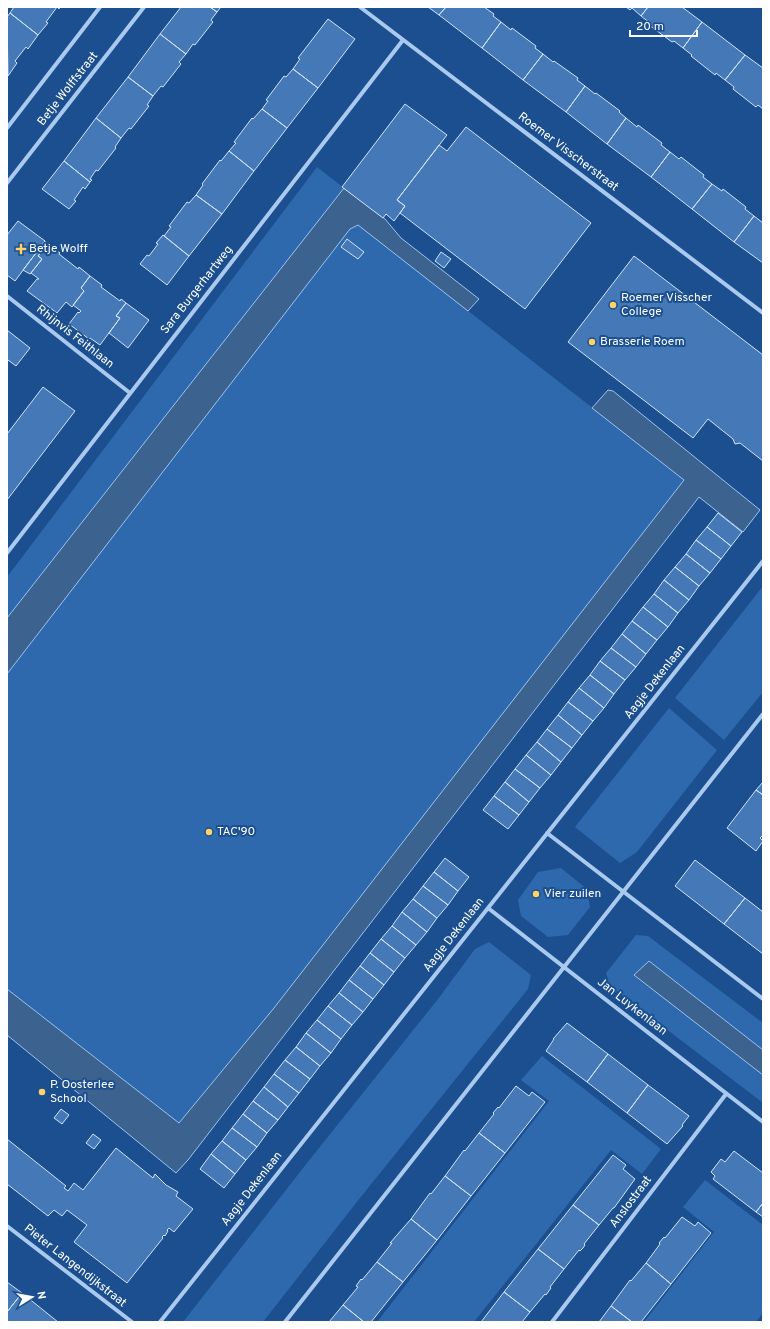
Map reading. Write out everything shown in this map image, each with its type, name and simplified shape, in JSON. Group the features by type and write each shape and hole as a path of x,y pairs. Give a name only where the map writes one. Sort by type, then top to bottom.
{"street":[{"name":"Betje Wolffstraat","path":"7,128 100,7"},
{"name":"Betje Wolffstraat","path":"7,183 144,7"},
{"name":"Roemer Visscherstraat","path":"360,7 763,313"},
{"name":"Sara Burgerhartweg","path":"7,553 403,40"},
{"name":"Rhijnvis Feithlaan","path":"7,296 130,393"},
{"name":"Aagje Dekenlaan","path":"160,1322 763,561"},
{"path":"285,1322 763,714"},
{"path":"547,833 763,999"},
{"name":"Jan Luykenlaan","path":"488,908 565,966 763,1122"},
{"name":"Anslostraat","path":"552,1322 726,1094"},
{"name":"Pieter Langendijkstraat","path":"7,1226 132,1322"}],"shaded area":[{"path":"317,167 344,188 7,618 7,577"},
{"path":"344,188 385,219 401,238 479,299 468,311 358,225 350,229 7,674 7,618"},
{"name":"TAC'90","path":"358,225 685,480 274,1008 179,1123 7,989 7,674 350,229"},
{"path":"608,390 613,391 760,510 743,532 699,497 188,1160 176,1173 7,1035 7,989 179,1123 274,1008 684,480 592,408"},
{"path":"763,586 763,692 724,740 675,698"},
{"path":"669,708 717,750 637,852 620,863 575,827"},
{"path":"561,868 587,889 590,907 568,935 548,937 521,916 518,900 538,872"},
{"path":"636,935 648,936 763,1023 763,1050 649,961 634,975 763,1075 763,1103 610,986 606,973"},
{"path":"489,942 531,975 528,989 356,1203 263,1322 183,1322 438,999 475,949"},
{"path":"649,961 763,1050 763,1075 634,975"},
{"path":"542,1056 661,1149 642,1174 611,1150 474,1322 377,1322 549,1101 521,1080"},
{"path":"705,1180 763,1225 763,1313 756,1322 644,1322 714,1232 683,1207"}],"building":[{"path":"14,7 57,7 46,22 48,23 38,35 10,13"},
{"path":"181,7 210,7 217,12 211,20 213,22 186,54 160,34"},
{"path":"210,7 221,7 217,12"},
{"path":"428,7 446,7 439,15"},
{"path":"446,7 484,7 494,14 493,16 501,22 482,48 439,15"},
{"path":"626,7 648,7 641,16 632,8 630,10"},
{"path":"648,7 682,7 702,22 683,48 649,25 650,23 641,16"},
{"path":"10,13 38,35 28,49 26,47 15,61 17,63 8,76 7,17"},
{"path":"328,19 355,39 318,88 293,69 300,59 298,58"},
{"path":"501,22 511,30 512,28 536,46 535,48 543,54 523,80 482,48"},
{"path":"702,22 745,55 725,80 716,73 715,75 683,48"},
{"path":"160,34 186,54 179,62 181,64 163,87 161,86 153,96 128,77"},
{"path":"543,54 578,78 577,80 585,86 566,112 523,80"},
{"path":"745,55 763,68 763,109 758,105 756,107 733,89 734,87 725,80"},
{"path":"293,69 318,88 287,128 262,109 268,101 266,100 284,76 286,77"},
{"path":"128,77 153,96 147,105 149,106 131,129 129,128 121,138 96,118"},
{"path":"585,86 620,111 619,112 626,118 607,144 566,112"},
{"path":"405,104 447,135 397,200 405,206 394,221 386,214 383,218 342,187"},
{"path":"262,109 287,128 254,171 229,151 252,118 253,119"},
{"path":"96,118 121,138 115,147 116,148 98,171 96,170 90,179 92,180 90,182 64,161"},
{"path":"626,118 662,143 661,145 670,152 651,177 607,144"},
{"path":"466,127 591,223 525,309 400,213 405,206 397,200 439,145 447,151"},
{"path":"229,151 254,171 222,214 196,195 203,185 202,184 220,160 221,161"},
{"path":"670,152 679,159 681,157 704,175 703,177 712,184 692,209 651,177"},
{"path":"64,161 90,182 85,189 83,187 74,200 76,201 69,209 42,189"},
{"path":"712,184 722,191 723,189 746,207 745,209 754,216 734,242 692,209"},
{"path":"196,195 222,214 189,256 164,236 171,227 169,226 187,202 189,203"},
{"path":"754,216 763,223 763,263 734,242"},
{"path":"18,221 45,241 15,281 7,275 7,235"},
{"path":"163,235 189,256 167,285 140,264 147,255 149,256 158,244 156,243"},
{"path":"347,239 364,252 358,259 341,247"},
{"path":"45,241 48,244 38,256 42,259 30,274 23,270"},
{"path":"48,244 78,269 79,267 90,276 81,288 84,291 72,307 66,302 57,313 27,291 37,279 39,279 31,273 42,259 38,256"},
{"path":"441,252 451,259 444,268 435,261"},
{"path":"634,256 763,355 763,461 740,443 735,444 733,439 708,419 693,438 568,342"},
{"path":"90,276 102,285 101,287 120,301 121,299 126,303 116,316 120,318 100,345 90,338 89,339 69,324 78,312 79,313 81,311 73,305 84,291 81,288"},
{"path":"126,303 149,320 128,348 109,333 120,318 116,316"},
{"path":"7,330 30,348 16,366 8,360 7,362"},
{"path":"43,387 75,411 7,500 7,434"},
{"path":"718,513 742,532 731,546 707,527"},
{"path":"707,527 731,546 721,559 696,540"},
{"path":"696,540 721,559 710,573 686,554"},
{"path":"686,554 710,573 699,586 675,567"},
{"path":"675,567 699,586 689,600 664,580"},
{"path":"664,580 689,600 678,613 654,594"},
{"path":"654,594 678,613 668,627 643,607"},
{"path":"643,607 668,627 657,640 632,621"},
{"path":"632,621 657,640 646,654 622,634"},
{"path":"622,634 646,654 636,667 611,648"},
{"path":"611,648 636,667 625,680 600,661"},
{"path":"600,661 625,680 614,694 590,675"},
{"path":"590,675 614,694 604,708 579,688"},
{"path":"579,688 604,708 593,721 568,702"},
{"path":"568,702 593,721 582,735 558,715"},
{"path":"558,715 582,735 572,748 547,729"},
{"path":"547,729 572,748 561,762 537,742"},
{"path":"537,742 561,762 551,775 526,755"},
{"path":"526,755 551,775 540,788 515,769"},
{"path":"515,769 540,788 529,802 505,782"},
{"path":"505,782 529,802 519,815 494,796"},
{"path":"763,782 763,795 756,790"},
{"path":"756,790 763,795 763,835 760,838 763,841 756,851 727,828"},
{"path":"494,796 519,815 508,829 483,810"},
{"path":"445,858 469,877 458,891 434,872"},
{"path":"695,860 745,898 724,924 675,886"},
{"path":"434,872 458,891 448,905 423,886"},
{"path":"423,886 448,905 437,918 413,899"},
{"path":"745,898 763,912 763,954 724,924"},
{"path":"413,899 437,918 427,932 402,912"},
{"path":"402,912 427,932 416,945 392,926"},
{"path":"392,926 416,945 405,958 381,939"},
{"path":"381,939 405,958 394,972 370,953"},
{"path":"370,953 394,972 384,985 360,966"},
{"path":"360,966 384,985 373,999 349,980"},
{"path":"349,980 373,999 363,1012 339,993"},
{"path":"339,993 363,1012 352,1025 328,1006"},
{"path":"328,1006 352,1025 341,1039 317,1020"},
{"path":"317,1020 341,1039 331,1053 306,1033"},
{"path":"567,1023 608,1054 587,1082 546,1051 553,1039"},
{"path":"306,1033 331,1053 320,1066 296,1047"},
{"path":"296,1047 320,1066 310,1079 285,1060"},
{"path":"608,1054 648,1085 627,1113 587,1082"},
{"path":"285,1060 310,1079 299,1093 274,1074"},
{"path":"274,1074 299,1093 288,1107 264,1087"},
{"path":"648,1085 689,1116 682,1125 683,1126 667,1144 627,1113"},
{"path":"516,1086 529,1096 532,1092 545,1102 505,1153 479,1133 494,1114 493,1113 498,1107 499,1108"},
{"path":"264,1087 288,1107 278,1120 253,1101"},
{"path":"253,1101 278,1120 267,1133 243,1114"},
{"path":"61,1109 69,1115 62,1124 54,1118"},
{"path":"243,1114 267,1133 257,1147 232,1128"},
{"path":"232,1128 257,1147 246,1160 222,1141"},
{"path":"479,1133 505,1153 471,1196 445,1176 464,1150 465,1151"},
{"path":"93,1134 101,1140 94,1149 86,1143"},
{"path":"7,1139 66,1186 64,1188 68,1191 74,1183 83,1190 116,1148 153,1178 155,1174 166,1185 178,1192 176,1196 193,1209 174,1232 169,1228 167,1230 168,1231 165,1236 164,1235 162,1237 163,1238 127,1283 74,1242 87,1225 67,1210 62,1216 54,1210 48,1216 7,1184"},
{"path":"222,1141 246,1160 235,1174 211,1154"},
{"path":"734,1151 763,1173 763,1203 756,1212 713,1179 715,1176 711,1172 721,1159 725,1162"},
{"path":"211,1154 235,1174 224,1188 200,1169"},
{"path":"613,1155 626,1165 623,1169 635,1179 614,1208 599,1225 573,1205"},
{"path":"445,1176 471,1196 437,1240 411,1219 430,1193 431,1194"},
{"path":"763,1203 763,1217 756,1212"},
{"path":"573,1205 599,1225 584,1244 585,1245 583,1248 580,1251 579,1250 564,1269 538,1249"},
{"path":"682,1217 695,1226 698,1222 711,1233 671,1284 646,1263 660,1244 659,1243"},
{"path":"411,1219 437,1240 403,1282 377,1262 392,1243 390,1243"},
{"path":"538,1249 564,1269 550,1287 551,1288 546,1295 545,1294 530,1312 504,1292"},
{"path":"377,1262 403,1282 371,1322 364,1322 343,1305 358,1287 356,1286 361,1279 362,1280"},
{"path":"646,1263 671,1284 641,1322 632,1322 611,1306 630,1280 631,1281"},
{"path":"7,1282 22,1293 7,1312"},
{"path":"504,1292 530,1312 522,1322 481,1322"},
{"path":"22,1293 58,1322 7,1322 7,1312"},
{"path":"343,1305 364,1322 329,1322"},
{"path":"611,1306 632,1322 599,1322"}],"place":[{"name":"Betje Wolff","path":"21,249"},
{"name":"Roemer Visscher College","path":"613,305"},
{"name":"Brasserie Roem","path":"592,342"},
{"name":"TAC'90","path":"209,832"},
{"name":"Vier zuilen","path":"536,894"},
{"name":"P. Oosterlee School","path":"42,1092"}]}
